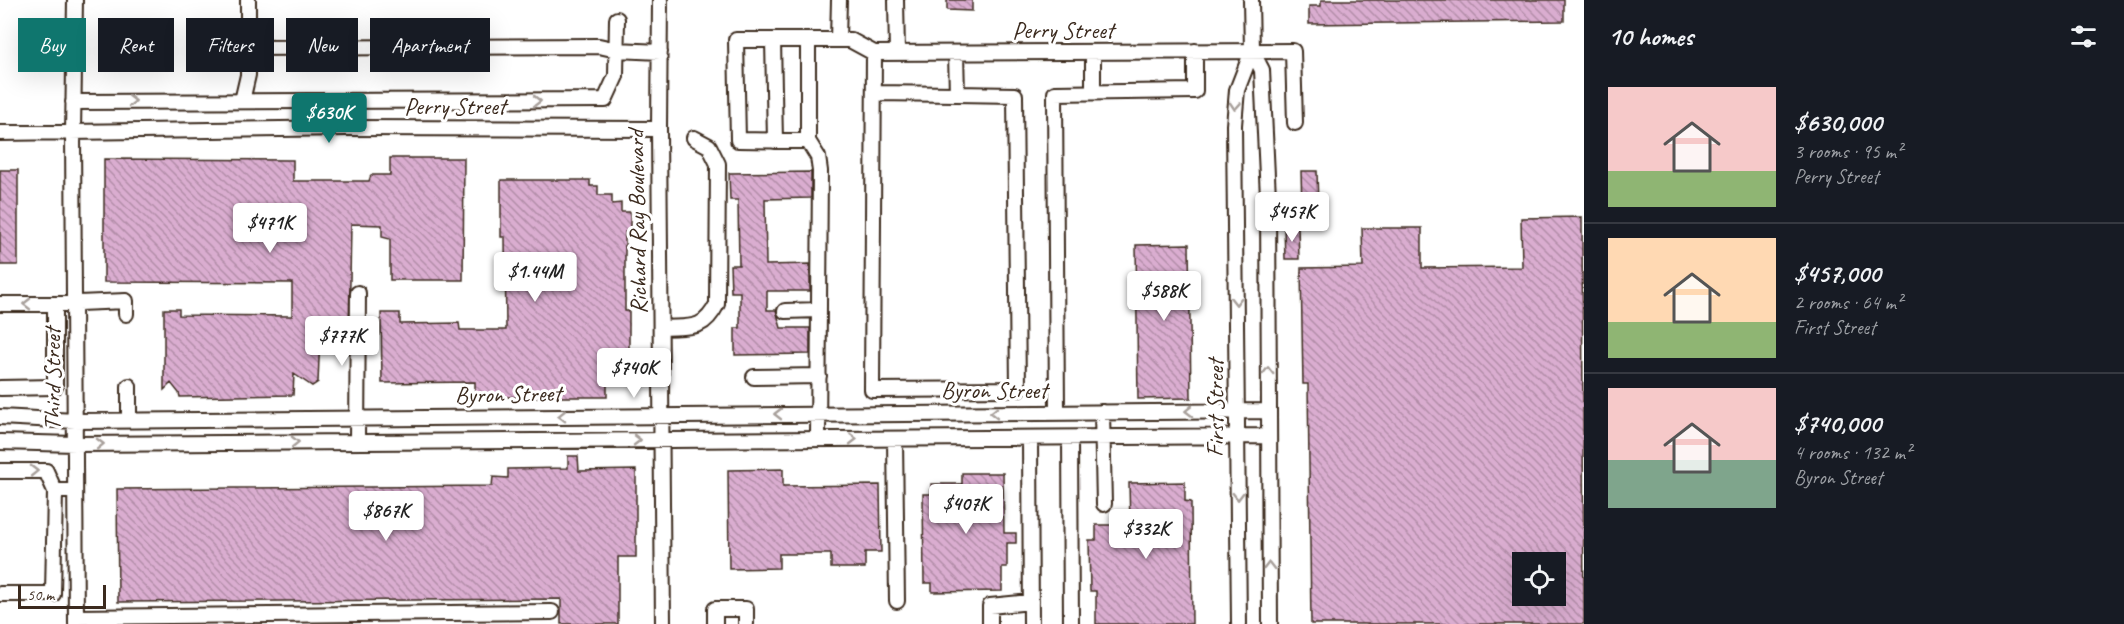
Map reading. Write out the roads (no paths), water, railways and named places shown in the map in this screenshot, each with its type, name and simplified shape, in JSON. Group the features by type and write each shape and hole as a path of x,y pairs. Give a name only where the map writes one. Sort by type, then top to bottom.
{"street":[{"name":"Third Street","path":"75,0 73,133 76,621"},
{"path":"248,0 248,18"},
{"name":"Richard Ray Boulevard","path":"660,0 658,129 663,624"},
{"path":"837,40 839,0"},
{"path":"896,0 897,53"},
{"name":"First Street","path":"1239,624 1234,125 1237,90 1252,51 1251,0"},
{"path":"73,102 605,100 616,76 617,19"},
{"path":"808,141 738,140 736,40 850,40 874,53 872,390 1018,389 1015,94 874,93"},
{"path":"773,40 775,141"},
{"path":"808,40 808,141 818,157 820,171 818,439"},
{"path":"274,48 599,46 616,50 660,52"},
{"path":"1057,412 1055,93 1195,91 1195,51"},
{"name":"First Street","path":"1252,51 1262,70 1268,197 1270,624"},
{"name":"Perry Street","path":"874,53 1293,51 1295,123"},
{"path":"1093,52 1093,92"},
{"path":"956,53 957,94"},
{"path":"242,101 248,72"},
{"name":"Perry Street","path":"0,133 346,128 658,129"},
{"path":"661,328 696,326 709,320 717,304 718,164 709,146 694,138"},
{"path":"357,441 358,292"},
{"path":"0,304 126,301 126,314"},
{"path":"0,388 55,387 55,304"},
{"path":"785,311 819,310"},
{"path":"753,376 819,376"},
{"path":"129,386 143,444"},
{"name":"Byron Street","path":"0,417 75,421 1268,411"},
{"path":"1102,412 1104,504"},
{"path":"910,414 911,438"},
{"path":"499,417 499,441"},
{"name":"Byron Street","path":"0,442 143,444 1268,436"},
{"path":"1030,438 1031,624"},
{"path":"1070,438 1071,624"},
{"path":"895,439 897,601"},
{"path":"0,471 46,471 55,491 53,594 0,594"},
{"path":"55,491 75,491"},
{"path":"990,624 990,606 1031,602"},
{"path":"715,624 715,609 746,609 746,624"},
{"path":"76,621 552,612"}]}
